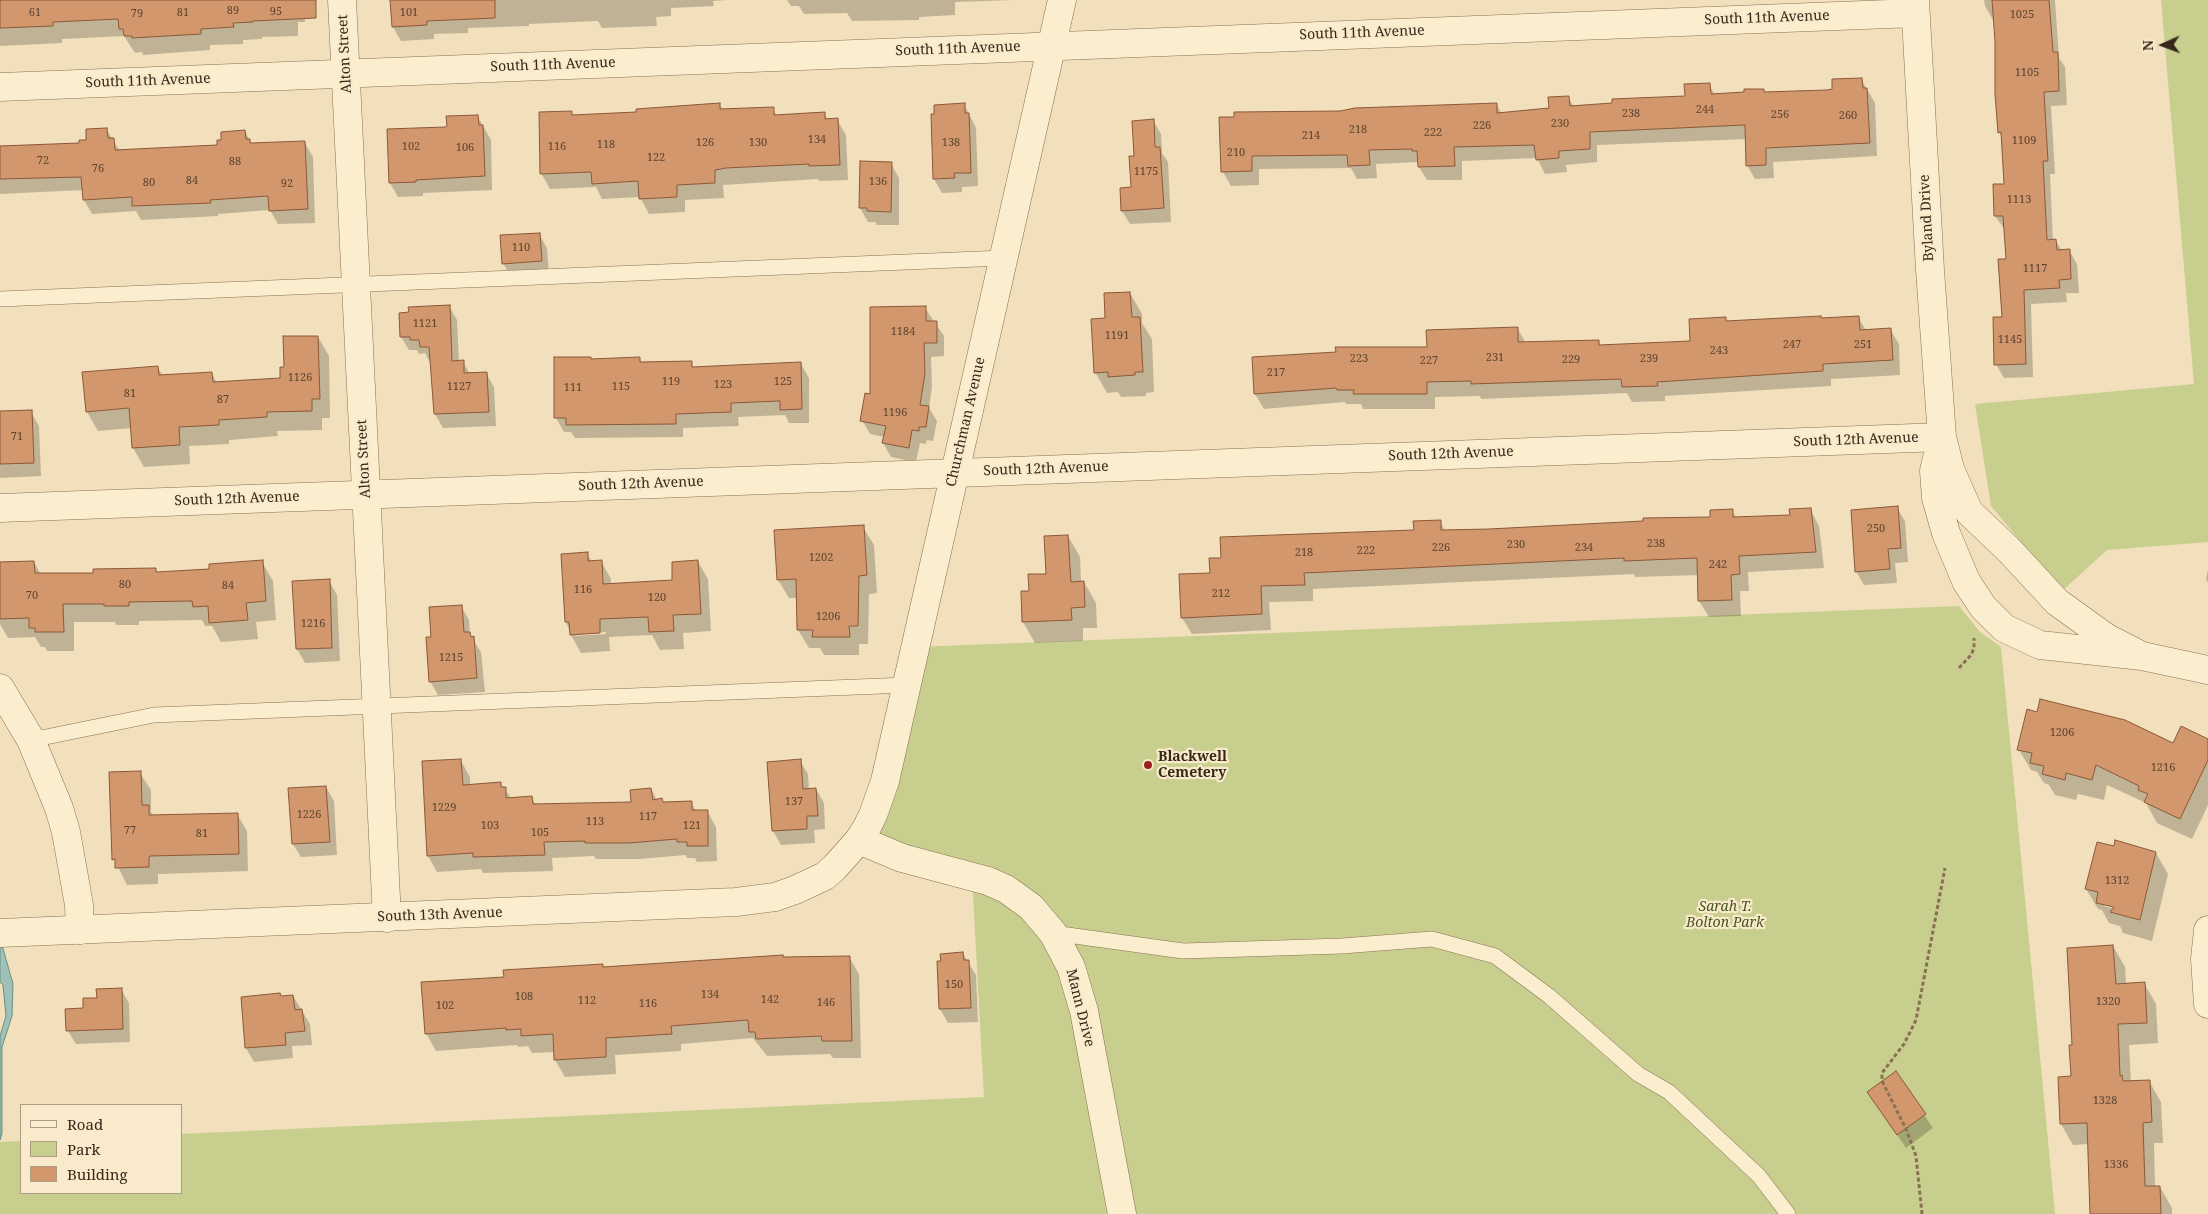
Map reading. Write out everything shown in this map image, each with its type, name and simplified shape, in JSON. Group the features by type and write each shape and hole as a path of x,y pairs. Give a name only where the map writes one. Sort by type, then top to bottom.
{"street":[{"name":"Alton Street","path":"342,0 387,918"},
{"name":"Churchman Avenue","path":"859,840 880,798 1062,0"},
{"name":"South 11th Avenue","path":"0,87 1052,45 1915,6"},
{"name":"Byland Drive","path":"1915,6 1930,270 1942,436"},
{"name":"South 12th Avenue","path":"0,508 1942,436"},
{"path":"1942,436 1934,471 1936,498 1946,533 1966,581 1983,607 2004,628 2040,645 2142,656 2208,670"},
{"path":"1942,436 1950,469 1969,512 2010,551 2057,602 2107,638 2142,656"},
{"path":"0,688 42,762 66,832 80,905 80,930"},
{"name":"South 13th Avenue","path":"0,933 712,904 756,900 795,890 825,876 859,840"},
{"name":"Mann Drive","path":"859,840 902,858 988,881 1006,889 1031,907 1053,933 1071,967 1084,1011 1122,1214"},
{"path":"2208,930 2205,959 2208,1004"}],"lane":[{"path":"0,299 1004,258"},
{"path":"31,740 154,715 907,685"},
{"path":"1053,933 1183,951 1342,946 1432,939 1495,956 1549,996 1638,1074 1669,1092 1759,1176 1788,1214"}],"path":[{"path":"1959,668 1966,662 1974,648 1973,633"},
{"path":"1922,1214 1916,1156 1906,1129 1882,1082 1882,1074 1904,1044 1916,1020 1945,868"}],"green space":[{"path":"2161,0 2208,0 2208,542 2107,550 2062,591 1991,506 1975,404 2194,384"},
{"name":"Sarah T. Bolton Park","path":"1959,606 1980,632 2001,647 2055,1214 0,1214 0,1142 20,1141 20,1194 182,1194 182,1134 984,1097 972,877 859,840 916,647"}],"water":[{"path":"0,938 13,984 12,1016 2,1047 2,1133 0,1140 0,1036 6,1016 3,985 0,982"}],"building":[{"path":"0,0 316,0 316,18 233,23 234,27 201,29 201,34 132,38 132,36 124,36 123,29 119,29 118,19 53,22 53,26 0,28"},
{"path":"390,0 495,0 495,18 427,21 427,25 392,27"},
{"path":"1992,0 2049,0 2053,52 2058,52 2059,91 2044,92 2048,161 2043,161 2047,240 2056,239 2057,250 2070,249 2071,279 2059,280 2060,288 2024,290 2026,364 1994,365 1993,317 2002,317 1998,259 2006,259 2003,216 1994,216 1993,184 2004,184 2001,132 1998,133 1995,94 1995,41"},
{"path":"1862,78 1863,88 1867,88 1870,143 1766,148 1766,165 1746,166 1745,125 1590,132 1590,149 1559,151 1559,158 1536,160 1534,145 1454,147 1455,166 1418,167 1417,151 1412,151 1412,149 1369,150 1370,165 1348,166 1347,155 1252,156 1252,171 1221,172 1219,117 1234,117 1234,112 1340,111 1355,108 1497,103 1497,113 1549,108 1548,97 1569,96 1570,106 1612,103 1612,99 1685,96 1684,84 1710,83 1711,94 1744,92 1744,89 1764,89 1764,92 1827,90 1832,89 1832,79"},
{"path":"720,103 720,109 774,107 774,115 825,112 825,119 838,118 840,165 809,166 809,164 726,168 715,170 715,183 677,185 677,197 639,199 638,181 592,184 591,172 540,174 539,112 572,111 572,115 636,112 636,109"},
{"path":"965,103 965,113 969,113 971,173 954,173 955,178 933,179 931,114 934,114 934,105"},
{"path":"478,115 479,125 483,125 485,176 389,183 387,129 445,127 447,126 446,116"},
{"path":"1154,119 1155,147 1160,147 1164,208 1121,211 1120,188 1131,187 1129,156 1134,156 1132,121"},
{"path":"107,128 108,138 114,138 115,150 217,145 217,140 221,140 221,132 245,130 246,139 250,139 250,143 305,141 308,209 269,211 268,196 210,200 211,203 132,206 132,197 83,200 81,177 0,179 0,146 79,143 79,140 86,140 86,129"},
{"path":"860,161 892,162 891,212 867,211 867,208 859,208"},
{"path":"540,233 542,261 502,264 500,235"},
{"path":"1130,292 1132,317 1140,317 1143,372 1135,372 1135,375 1108,377 1108,372 1094,373 1091,319 1105,318 1104,293"},
{"path":"450,305 452,361 464,360 464,373 487,372 489,412 434,414 429,347 420,347 419,340 410,340 410,337 400,337 399,313 409,312 408,307"},
{"path":"926,306 926,321 937,321 937,343 924,343 925,373 920,405 929,406 926,427 919,427 919,431 912,430 909,448 882,443 886,426 860,421 865,393 870,394 870,307"},
{"path":"1821,316 1821,318 1859,316 1860,330 1891,328 1893,360 1823,364 1823,371 1657,382 1658,386 1622,387 1621,379 1471,384 1471,381 1427,382 1427,394 1353,394 1354,390 1337,390 1336,388 1254,394 1252,357 1336,352 1335,347 1427,347 1426,330 1518,327 1518,342 1599,340 1599,345 1690,341 1689,319 1726,317 1726,321"},
{"path":"283,336 318,336 320,399 312,399 312,411 267,412 267,417 219,420 219,425 179,427 180,445 132,448 129,408 86,412 82,372 158,366 159,375 212,372 213,382 280,378 280,367 284,367"},
{"path":"554,357 591,357 591,359 640,357 640,362 692,361 692,367 801,362 802,409 780,410 780,401 731,403 731,412 676,414 676,424 566,425 566,418 554,418"},
{"path":"32,410 34,463 0,464 0,411"},
{"path":"1898,506 1901,548 1888,549 1890,569 1855,572 1851,510"},
{"path":"1811,508 1816,552 1739,556 1740,574 1731,575 1732,600 1698,601 1697,558 1624,561 1624,558 1304,573 1305,585 1261,586 1262,614 1181,618 1179,574 1210,573 1209,558 1221,558 1220,537 1414,530 1413,521 1441,520 1441,530 1489,529 1643,521 1643,518 1710,517 1710,510 1733,509 1733,517 1790,515 1789,509"},
{"path":"864,525 867,575 859,576 858,626 849,626 850,637 812,637 813,630 797,630 796,579 777,580 774,530"},
{"path":"1068,535 1071,582 1084,581 1085,607 1071,608 1072,620 1022,622 1021,591 1029,591 1028,574 1046,574 1044,536"},
{"path":"588,552 588,561 602,560 603,584 672,580 672,562 698,560 701,614 673,615 674,631 649,632 648,617 600,619 600,633 570,635 569,622 565,622 561,554"},
{"path":"263,560 266,601 246,603 248,620 209,623 208,606 193,607 192,601 129,602 129,606 63,604 64,632 35,632 35,628 29,628 29,618 0,619 0,562 34,561 35,573 93,573 93,569 156,568 156,572 209,569 209,564"},
{"path":"330,579 332,648 296,649 292,581"},
{"path":"462,605 464,632 470,632 471,637 474,636 477,678 429,682 426,637 431,637 429,607"},
{"path":"2040,699 2125,720 2173,743 2181,726 2208,739 2208,760 2180,819 2144,802 2148,794 2138,790 2139,786 2096,765 2092,780 2066,773 2065,780 2042,774 2044,766 2030,763 2032,753 2017,750 2027,709 2037,712"},
{"path":"461,759 463,785 501,782 501,787 506,787 506,798 532,796 533,804 631,802 630,790 651,788 653,800 662,798 663,802 692,801 692,810 708,810 708,846 687,846 687,842 677,842 677,839 629,843 544,842 545,855 473,857 473,853 427,856 422,761"},
{"path":"801,759 803,789 816,788 818,816 807,816 807,829 772,831 767,762"},
{"path":"141,771 142,805 149,805 149,815 238,813 239,854 150,856 149,867 115,868 115,859 112,860 109,772"},
{"path":"326,786 330,842 292,844 288,788"},
{"path":"2115,840 2156,852 2140,920 2110,912 2114,907 2096,903 2098,892 2085,889 2097,842 2114,846"},
{"path":"2113,945 2116,984 2145,982 2147,1023 2118,1024 2120,1076 2122,1075 2123,1081 2150,1080 2152,1122 2143,1123 2145,1186 2160,1186 2161,1214 2090,1214 2087,1123 2060,1124 2058,1077 2071,1076 2069,1045 2072,1045 2067,948"},
{"path":"963,952 964,960 969,960 971,1008 939,1009 937,961 941,961 940,954"},
{"path":"783,955 783,957 850,956 852,1041 822,1041 821,1036 756,1039 755,1032 749,1032 748,1020 671,1026 672,1034 606,1038 606,1057 554,1060 553,1034 521,1036 521,1029 506,1030 506,1028 425,1034 421,982 504,977 503,970 603,964 603,967"},
{"path":"122,988 123,1029 66,1031 65,1009 83,1008 83,998 97,998 96,989"},
{"path":"280,993 281,996 293,995 295,1010 302,1009 305,1031 285,1033 286,1045 245,1048 241,997"},
{"path":"1896,1071 1926,1114 1897,1135 1867,1092"}],"place":[{"name":"Blackwell Cemetery","path":"1148,765"}]}
